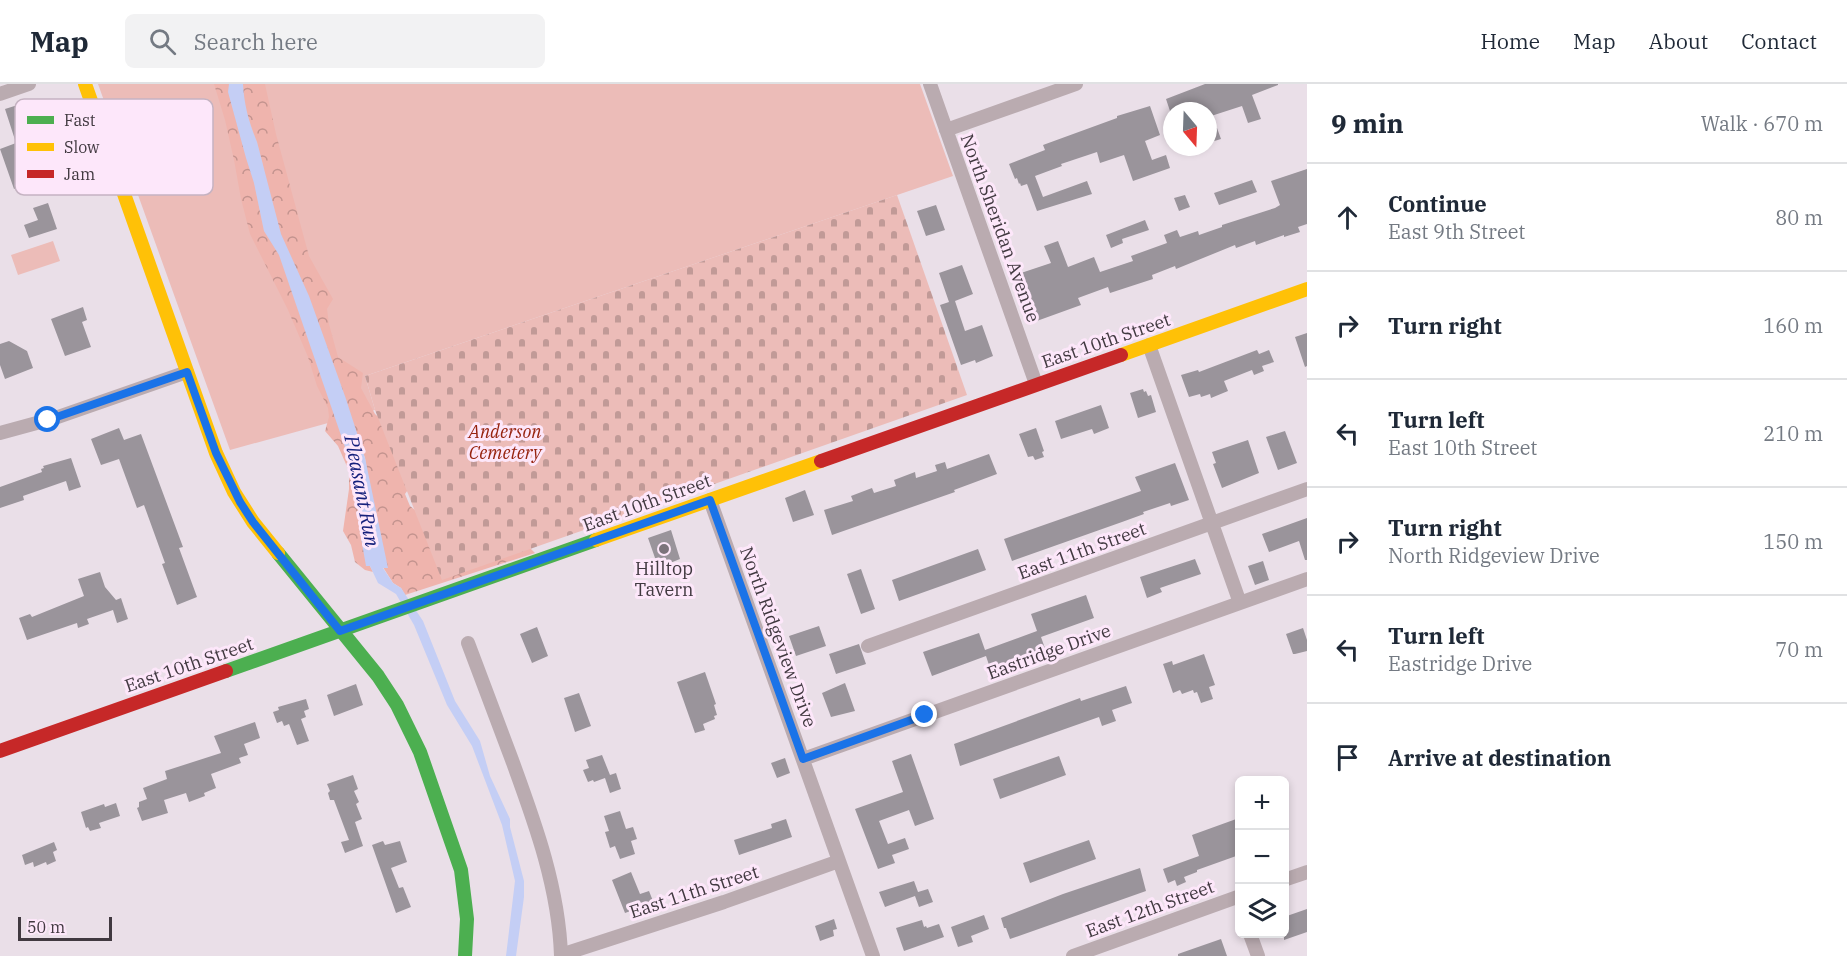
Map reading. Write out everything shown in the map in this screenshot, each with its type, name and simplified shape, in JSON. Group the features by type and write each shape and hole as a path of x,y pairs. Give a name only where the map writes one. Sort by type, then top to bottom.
{"main road":[{"path":"85,84 90,99"},
{"path":"124,195 216,453 240,502 253,522 373,669 408,725 420,752 462,875 468,915 465,956"},
{"name":"East 10th Street","path":"0,751 1307,289"}],"street":[{"path":"0,94 29,84"},
{"name":"North Sheridan Avenue","path":"930,84 1036,384"},
{"path":"946,130 1076,84"},
{"path":"1149,345 1240,603"},
{"path":"0,433 55,418 187,372"},
{"name":"East 11th Street","path":"868,646 1307,489"},
{"name":"North Ridgeview Drive","path":"710,500 873,956"},
{"name":"Eastridge Drive","path":"803,759 1307,579"},
{"path":"468,643 529,805 541,844 554,901 561,956"},
{"name":"East 11th Street","path":"561,956 839,861"},
{"path":"1289,878 1307,872"},
{"name":"East 12th Street","path":"1073,956 1235,900"},
{"path":"1252,938 1258,956"}],"green space":[{"path":"98,84 920,84 953,176 365,376 375,410 230,450 138,195 213,195 213,99 103,99"},
{"path":"214,84 234,84 264,231 283,260 350,440 369,564 373,572 365,570 355,562 351,545 343,531 349,471 338,446 325,431 329,417 328,408 317,386 308,357 288,310 250,234 225,120"},
{"path":"243,84 265,84 309,256 333,299 327,309 338,357 363,373 361,388 375,414 382,420 414,481 405,494 410,506 436,527 526,544 535,553 405,595 401,588 393,583 381,564 365,458 280,244 267,197 263,164 241,98"},
{"name":"Anderson Cemetery","path":"897,195 967,395 442,580 375,410 365,376"},
{"path":"53,241 60,261 18,275 11,255"}],"water":[{"name":"Pleasant Run","path":"229,84 243,84 247,113 281,234 309,296 365,458 388,568 383,568 393,583 401,588 423,621 455,701 480,741 490,776 510,819 524,881 516,956 506,956 515,881 502,825 472,746 447,705 414,625 396,594 378,583 370,566 366,566 360,532 356,479 279,255 264,231 254,183 228,92"}],"building":[{"path":"1205,84 1278,84 1252,95 1261,119 1248,123 1242,106 1217,114 1217,102 1167,102 1166,99"},
{"path":"15,106 15,140 5,109"},
{"path":"1150,106 1160,135 1145,141 1152,160 1166,156 1170,168 1133,181 1124,155 1100,163 1097,152 1061,164 1062,166 1035,176 1043,197 1087,181 1092,194 1037,211 1027,184 1021,186 1019,184 1009,164 1045,150 1043,145 1117,118 1117,116"},
{"path":"1217,128 1221,139 1217,140"},
{"path":"15,143 14,189 0,149"},
{"path":"1307,169 1307,224 1298,227 1300,232 1256,245 1255,241 1236,248 1235,245 1176,269 1175,266 1152,275 1153,279 1110,293 1108,287 1078,298 1081,305 1034,322 1027,300 1031,299 1021,273 1051,263 1044,246 1058,241 1068,267 1094,257 1100,272 1133,261 1131,256 1167,243 1164,235 1177,230 1180,237 1198,231 1199,235 1275,208 1280,205 1271,181"},
{"path":"1252,180 1257,192 1219,205 1214,193"},
{"path":"1185,195 1190,207 1179,211 1174,198"},
{"path":"48,203 57,229 29,238 24,225 38,220 33,208"},
{"path":"936,205 945,230 926,236 917,211"},
{"path":"1145,220 1149,230 1122,239 1123,243 1111,248 1106,235"},
{"path":"962,265 973,294 955,301 965,331 982,325 993,356 976,363 975,360 961,365 940,305 949,302 939,273"},
{"path":"83,307 87,320 82,322 91,347 65,356 51,319"},
{"path":"1307,333 1307,366 1305,367 1295,337"},
{"path":"9,341 27,351 33,368 5,379 0,365 0,344"},
{"path":"1257,350 1259,354 1269,350 1274,362 1262,366 1264,371 1254,375 1252,370 1224,381 1228,391 1211,398 1210,394 1189,397 1181,375 1198,370 1199,372"},
{"path":"1143,389 1148,396 1151,395 1156,412 1138,418 1130,393"},
{"path":"1101,405 1109,428 1094,434 1092,429 1061,439 1055,421"},
{"path":"119,428 124,440 141,434 183,547 179,548 197,597 177,605 144,505 137,508 119,459 101,465 91,439"},
{"path":"1036,428 1044,457 1035,460 1033,456 1028,457 1019,434"},
{"path":"1285,431 1297,463 1278,470 1266,437"},
{"path":"1248,440 1259,473 1222,488 1213,464 1216,463 1212,452"},
{"path":"989,454 997,474 954,490 955,492 832,535 824,510 853,501 851,496 872,488 874,493 896,486 894,480 915,472 916,478 937,471 935,465 945,462 947,469"},
{"path":"71,458 81,487 69,491 66,481 23,496 24,500 0,508 0,487 42,472 43,466"},
{"path":"1175,463 1189,500 1171,506 1170,503 1143,512 1144,514 1012,561 1004,539 1141,491 1135,477"},
{"path":"805,490 814,515 793,522 785,498"},
{"path":"1307,518 1307,560 1305,560 1299,541 1269,552 1262,534"},
{"name":"Hilltop Tavern","path":"671,530 680,559 670,563 673,571 661,575 648,538"},
{"path":"978,549 986,570 899,601 892,580"},
{"path":"1195,559 1201,574 1160,588 1162,592 1147,598 1140,577"},
{"path":"1263,561 1269,580 1255,585 1248,566"},
{"path":"861,569 875,609 861,614 847,574"},
{"path":"100,572 105,587 116,600 121,598 128,619 117,623 113,610 87,619 89,624 78,628 77,623 27,640 19,618 30,614 32,617 84,596 78,579"},
{"path":"1086,595 1094,618 1041,637 1047,654 992,674 986,656 932,676 923,652 979,633 985,650 1037,631 1031,614"},
{"path":"819,626 826,646 796,656 789,636"},
{"path":"537,627 548,656 532,663 520,634"},
{"path":"1303,628 1307,640 1307,651 1293,654 1286,634"},
{"path":"859,644 866,664 836,674 829,654"},
{"path":"1204,654 1215,685 1209,687 1213,699 1201,703 1197,692 1194,693 1193,690 1182,694 1180,690 1173,693 1163,664 1172,661 1173,665"},
{"path":"705,672 716,704 714,705 717,715 714,716 715,719 703,724 705,730 695,733 677,682"},
{"path":"845,683 855,711 831,717 822,693"},
{"path":"356,684 363,705 334,716 327,695"},
{"path":"1126,686 1132,703 1112,710 1116,721 1102,726 1099,717 960,766 954,744 1080,698 1081,701"},
{"path":"579,693 591,726 575,732 564,698"},
{"path":"306,699 309,709 304,711 306,717 301,719 309,741 297,745 289,724 284,726 282,721 277,723 273,712 279,710 278,707"},
{"path":"255,722 260,738 244,744 248,755 239,758 241,763 211,774 216,788 204,793 205,796 189,802 186,793 164,800 168,813 142,821 137,808 139,802 147,799 143,788 167,779 165,771 221,753 214,736"},
{"path":"911,754 934,819 915,826 909,810 879,821 888,844 905,838 909,849 892,855 895,863 878,869 855,809 903,792 892,761"},
{"path":"602,755 610,775 616,773 621,789 610,793 605,778 588,782 583,770 589,768 586,760"},
{"path":"1059,756 1066,775 1000,799 993,779"},
{"path":"785,758 790,773 777,778 771,763"},
{"path":"353,775 358,789 354,791 359,802 356,804 362,819 355,822 363,846 345,853 341,842 349,840 334,800 330,800 327,784"},
{"path":"116,803 120,816 99,823 101,828 90,831 88,827 86,828 81,812 104,804 105,807"},
{"path":"620,811 626,829 633,827 637,839 631,841 635,854 620,859 615,846 610,848 605,832 609,831 604,816"},
{"path":"786,819 792,837 739,855 734,840 772,828 771,824"},
{"path":"1235,819 1235,856 1197,870 1184,877 1186,882 1177,886 1175,880 1168,883 1163,869 1199,856 1192,835"},
{"path":"1089,840 1096,859 1030,883 1023,863"},
{"path":"383,841 385,845 400,841 407,862 391,868 399,888 403,887 411,907 396,913 372,845"},
{"path":"54,842 57,850 53,852 56,861 34,867 33,862 25,865 22,855"},
{"path":"1140,868 1146,891 1010,939 1004,928 1001,918"},
{"path":"631,872 640,894 649,891 655,906 625,913 612,880"},
{"path":"914,881 918,892 928,889 933,902 919,907 915,896 885,907 879,892"},
{"path":"1307,909 1307,932 1284,940 1284,938 1289,938 1289,915"},
{"path":"984,915 989,929 971,936 973,942 958,947 951,927"},
{"path":"834,919 837,929 833,930 834,936 820,941 815,926"},
{"path":"922,920 924,927 927,928 939,924 944,937 904,951 896,928"},
{"path":"1221,939 1227,956 1178,956 1178,954"}],"traffic: fast":[{"path":"226,671 596,540"},
{"path":"278,553 378,676 397,705 420,752 461,870 467,919 465,956"}],"traffic: slow":[{"path":"85,84 90,99"},
{"path":"124,195 216,453 234,492 253,522 278,553"},
{"path":"1121,355 1307,289"},
{"path":"596,540 821,461"}],"traffic: jam":[{"path":"821,461 1121,355"},
{"path":"0,751 226,671"}],"place":[{"name":"Hilltop Tavern","path":"664,549"}],"route":[{"path":"48,420 187,372 216,453 240,502 253,522 340,631 710,500 803,759 925,715"}]}
